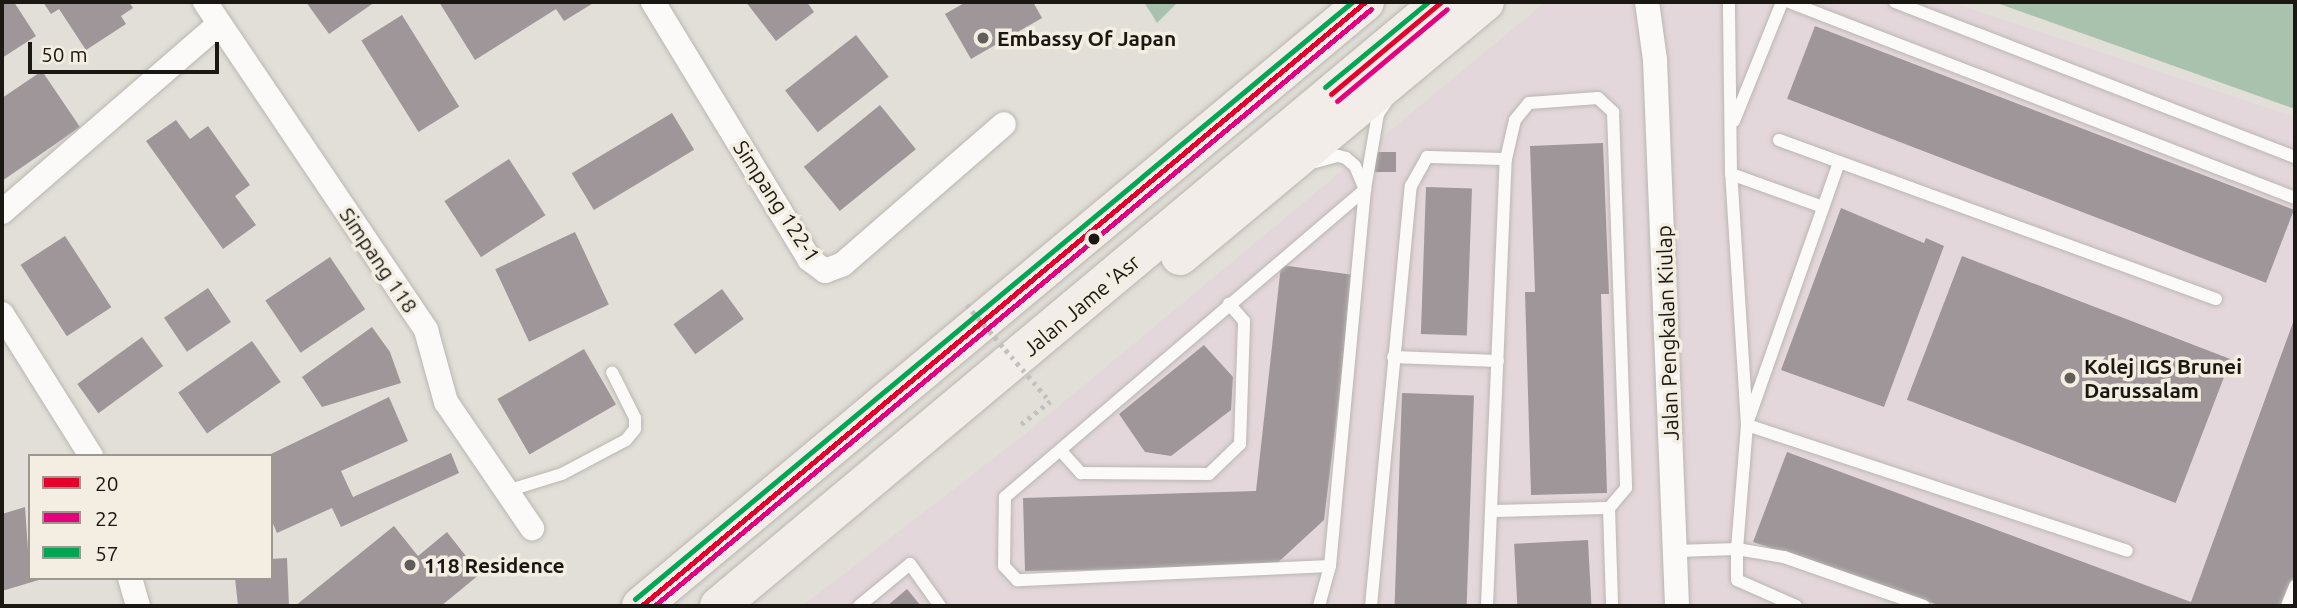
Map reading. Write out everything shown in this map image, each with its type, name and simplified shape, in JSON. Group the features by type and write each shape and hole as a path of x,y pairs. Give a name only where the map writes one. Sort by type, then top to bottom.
{"main road":[{"path":"640,606 1365,2"},
{"name":"Jalan Jame 'Asr","path":"719,606 1441,2"},
{"path":"870,481 1076,338 1262,190 1485,2"}],"street":[{"name":"Simpang 118","path":"205,2 426,330 446,402 510,490 532,528"},
{"name":"Simpang 122-1","path":"653,2 809,259 825,271 843,264 1004,124"},
{"path":"1647,2 1655,60"},
{"path":"1655,60 1662,2"},
{"path":"2,212 219,24"},
{"name":"Jalan Pengkalan Kiulap","path":"1655,60 1677,606"},
{"path":"2,313 90,454"},
{"path":"131,580 138,606"}],"lane":[{"path":"1729,2 1731,174 1747,425 1737,580 1796,606"},
{"path":"1732,128 1782,2"},
{"path":"1789,2 2295,198"},
{"path":"1895,2 2295,157"},
{"path":"1319,606 1330,566 1365,189 1378,114 1405,71"},
{"path":"1487,606 1506,159 1516,120 1529,103 1598,98 1613,112 1626,488 1609,508 1612,606"},
{"path":"1779,140 2216,299"},
{"path":"1262,190 1313,163 1338,156 1355,166 1365,189"},
{"path":"1371,606 1392,357 1411,186 1427,157 1506,159"},
{"path":"1747,425 1839,163"},
{"path":"1731,174 1823,207"},
{"path":"1330,566 1017,580 1004,566 1005,497 1365,189"},
{"path":"1061,451 1081,473 1209,474 1240,444 1244,321 1229,304"},
{"path":"1392,357 1498,361"},
{"path":"510,490 562,474 626,440 635,429 635,418 612,372"},
{"path":"1747,425 2127,551"},
{"path":"1492,511 1609,508"},
{"path":"1676,551 1737,549 1784,557 1924,606"},
{"path":"859,606 910,564 940,606"},
{"path":"2287,606 2295,586"}],"path":[{"path":"967,305 1050,401 1021,424"}],"shaded area":[{"path":"1545,2 1951,2 2295,117 2295,606 802,606 1025,434"}],"green space":[{"path":"1144,2 1178,2 1157,23"},
{"path":"1994,2 2295,2 2295,109"}],"building":[{"path":"2,2 14,2 36,36 2,58"},
{"path":"43,2 129,2 133,8 121,16 126,24 86,50 59,9 51,14"},
{"path":"306,2 375,2 329,34"},
{"path":"439,2 595,2 564,21 556,9 475,60"},
{"path":"746,2 807,2 814,12 776,41"},
{"name":"Embassy Of Japan","path":"966,2 1033,2 1042,18 971,59 945,14"},
{"path":"402,15 459,107 419,132 361,40"},
{"path":"1815,26 2294,210 2266,283 1787,99"},
{"path":"856,35 889,77 818,132 785,90"},
{"path":"42,71 80,127 2,181 2,98"},
{"path":"880,105 916,149 840,211 804,167"},
{"path":"672,113 694,150 594,210 572,173"},
{"path":"176,120 190,139 208,126 250,185 235,196 256,225 223,249 146,141"},
{"path":"1603,143 1609,294 1601,294 1607,493 1531,495 1525,292 1535,292 1530,146"},
{"path":"1375,152 1396,152 1396,172 1375,172"},
{"path":"509,159 545,215 481,257 444,201"},
{"path":"1426,187 1472,189 1467,336 1421,334"},
{"path":"1841,208 1924,243 1926,238 1944,246 1884,407 1781,370"},
{"path":"575,232 609,305 529,342 495,269"},
{"path":"65,236 111,307 67,336 21,265"},
{"name":"Kolej IGS Brunei Darussalam","path":"1962,256 2231,359 2176,503 1907,400"},
{"path":"330,257 365,309 301,353 265,301"},
{"path":"1281,265 1354,275 1324,520 1273,567 1025,571 1023,498 1256,491"},
{"path":"208,288 231,322 187,352 164,318"},
{"path":"722,289 744,319 695,354 673,324"},
{"path":"2295,317 2295,575 2283,606 1941,606 1753,542 1787,452 2191,602"},
{"path":"372,327 390,352 401,383 322,407 302,377"},
{"path":"142,337 163,366 98,413 77,384"},
{"path":"252,341 281,382 207,434 178,393"},
{"path":"1204,345 1233,377 1231,410 1171,456 1145,452 1119,414"},
{"path":"584,349 616,404 529,454 497,399"},
{"path":"1402,393 1474,396 1467,606 1395,606"},
{"path":"389,397 408,441 341,471 353,497 451,453 459,473 341,527 332,508 277,533 273,524 271,454"},
{"path":"25,507 28,580 39,580 2,591 2,514"},
{"name":"118 Residence","path":"394,526 418,556 447,532 480,574 441,606 295,606"},
{"path":"1588,540 1591,606 1517,606 1514,544"},
{"path":"287,558 289,606 238,606 235,580 273,580 273,559"},
{"path":"907,589 921,606 887,606"}],"transit line":[{"name":"57","path":"635,599 1352,2"},
{"name":"20","path":"641,606 1365,2"},
{"name":"57","path":"1325,87 1428,2"},
{"name":"20","path":"1331,94 1441,2"},
{"name":"22","path":"654,606 1371,9"},
{"name":"22","path":"1337,101 1447,9"}],"place":[{"name":"Embassy Of Japan","path":"983,38"},
{"name":"Kolej IGS Brunei Darussalam","path":"2070,378"},
{"name":"118 Residence","path":"410,565"}]}
